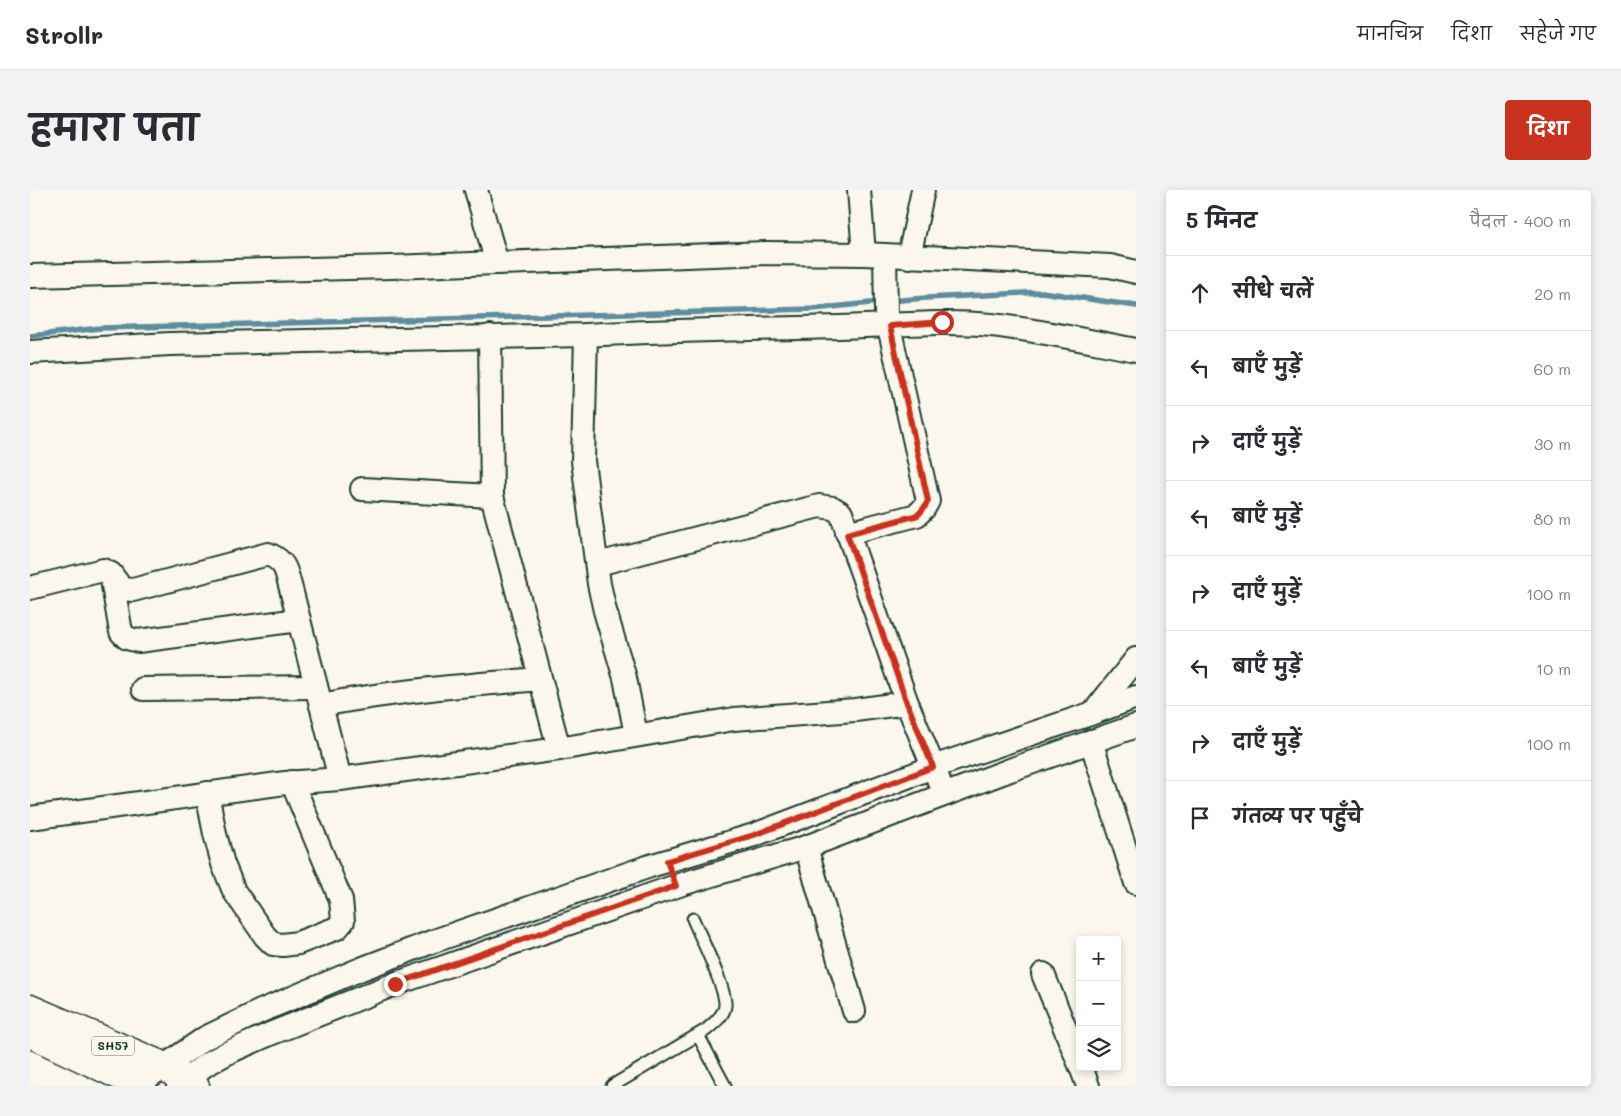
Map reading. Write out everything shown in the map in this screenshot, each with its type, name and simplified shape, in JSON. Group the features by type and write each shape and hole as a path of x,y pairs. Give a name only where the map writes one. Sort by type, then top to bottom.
{"main road":[{"name":"SH57","path":"30,1009 180,1080"},
{"name":"SH57","path":"30,1033 139,1085"}],"street":[{"path":"476,190 497,263"},
{"path":"847,534 918,515 928,501 888,320 878,259 859,190"},
{"path":"909,257 923,190"},
{"path":"30,276 392,267 766,253 878,259 909,257 1110,266 1136,272"},
{"path":"30,352 170,344 586,335 888,320 991,325 1136,350"},
{"path":"586,335 583,461 598,564 599,584 625,678 636,735"},
{"path":"490,336 492,496 559,749"},
{"path":"362,489 492,496"},
{"path":"598,564 819,506 833,508 841,513 907,703 939,781"},
{"path":"30,588 103,570 112,574 122,589 133,590 268,554 279,559 284,566 340,778"},
{"path":"112,574 122,632 127,638 138,641 299,620"},
{"path":"1093,713 1136,659"},
{"path":"143,690 367,696 540,678"},
{"path":"139,1085 180,1080 205,1038 261,1011 361,969 434,941 671,873 806,847 939,781 1093,713 1136,697"},
{"path":"30,818 207,793 340,778 559,749 734,719 856,710 907,703"},
{"path":"671,873 754,835 939,781 1010,770 1136,726"},
{"path":"1091,741 1136,883"},
{"path":"207,793 222,864 234,891 265,936 273,944 283,945 298,943 337,928 343,921 341,900 292,782"},
{"path":"806,847 854,1011"},
{"path":"1043,974 1076,1056"},
{"path":"1082,1071 1088,1086"}],"lane":[{"path":"612,1086 706,1030 719,1018 726,1007 723,990 693,919"},
{"path":"698,1035 725,1086"}],"waterway":[{"path":"889,301 1042,292 1136,306"},
{"path":"30,336 100,328 813,309 880,302"}],"route":[{"path":"395,984 676,886 667,861 754,835 933,767 907,703 847,534 918,515 928,501 890,326 942,322"}]}
